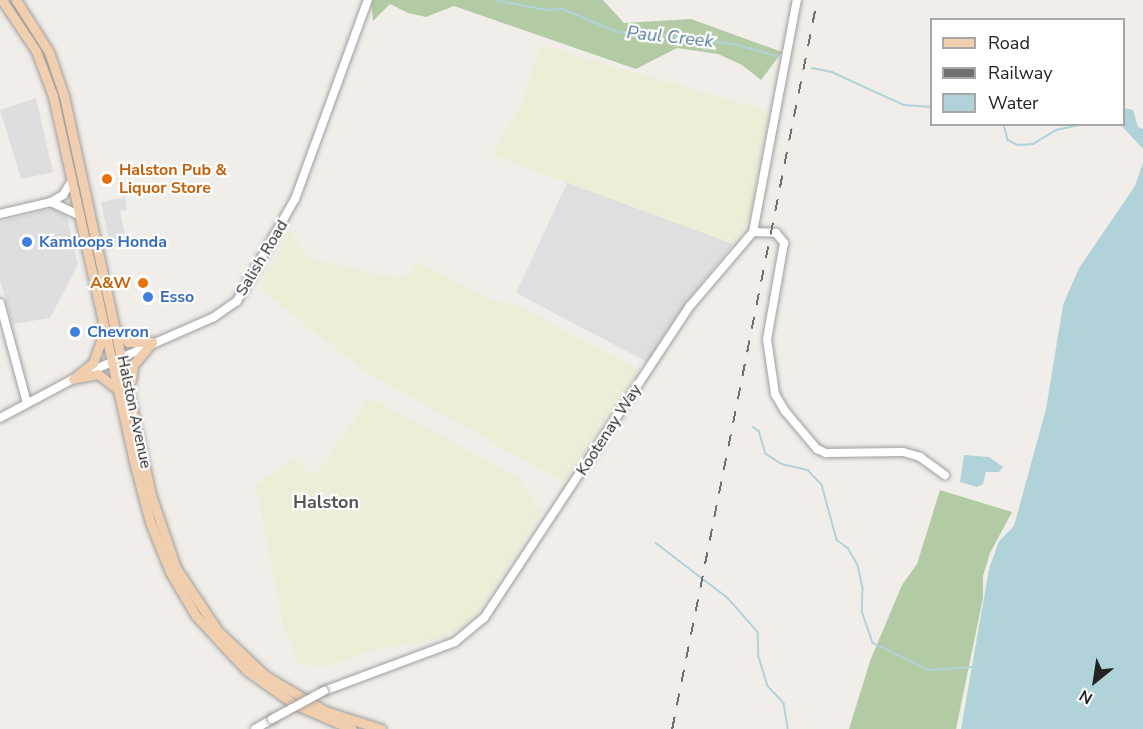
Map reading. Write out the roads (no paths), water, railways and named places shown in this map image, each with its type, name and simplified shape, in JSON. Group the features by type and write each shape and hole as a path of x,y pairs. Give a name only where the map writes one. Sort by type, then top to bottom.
{"main road":[{"name":"Halston Avenue","path":"2,0 36,51 53,96 111,362 157,544 196,616 228,654 261,682 303,709 352,729"},
{"name":"Halston Avenue","path":"16,0 49,52 64,96 123,357 150,492 165,542 202,611 234,648 282,687 325,711 381,729"},
{"path":"114,321 128,342 152,342"},
{"path":"73,379 99,354 104,328"},
{"path":"132,399 133,365 152,342"},
{"path":"73,379 98,374 110,380 118,391"}],"street":[{"name":"Salish Road","path":"0,418 73,379 152,342 214,317 231,307 242,294 295,199 368,0"},
{"name":"Kootenay Way","path":"255,729 324,691 455,642 484,618 690,306 753,232 797,0"},
{"path":"0,214 51,202 63,195 71,182"},
{"path":"51,202 79,215"},
{"path":"753,232 776,233 784,243 767,339 775,394 817,449 833,454 861,450 903,452 920,457 945,475"},
{"path":"0,303 27,403"}],"water":[{"path":"1125,108 1133,110 1138,127 1143,129 1143,149 1122,126 1125,126"},
{"path":"1143,162 1143,729 961,729 989,569 999,541 1014,526 1046,409 1063,305 1079,268 1135,186"},
{"path":"964,455 989,457 1003,467 999,472 986,472 983,484 977,487 960,482"}],"waterway":[{"name":"Paul Creek","path":"495,0 546,10 563,9 615,31 640,36 655,34 738,45 777,56"},
{"name":"Paul Creek","path":"812,68 832,72 904,105 930,107"},
{"name":"Paul Creek","path":"1004,126 1008,140 1018,145 1033,144 1056,130 1075,126"},
{"path":"753,427 759,431 766,454 782,464 808,470 822,485 837,540 848,548 858,565 863,588 862,611 873,643 928,670 974,667"},
{"path":"656,543 728,598 758,632 759,657 768,686 784,703 788,729"}],"railway":[{"path":"672,729 817,0"}],"place":[{"name":"Halston Pub & Liquor Store","path":"107,179"},
{"name":"Kamloops Honda","path":"27,242"},
{"name":"A&W","path":"143,283"},
{"name":"Esso","path":"148,297"},
{"name":"Chevron","path":"75,332"}],"district":[{"name":"Halston","path":"326,502"}]}
